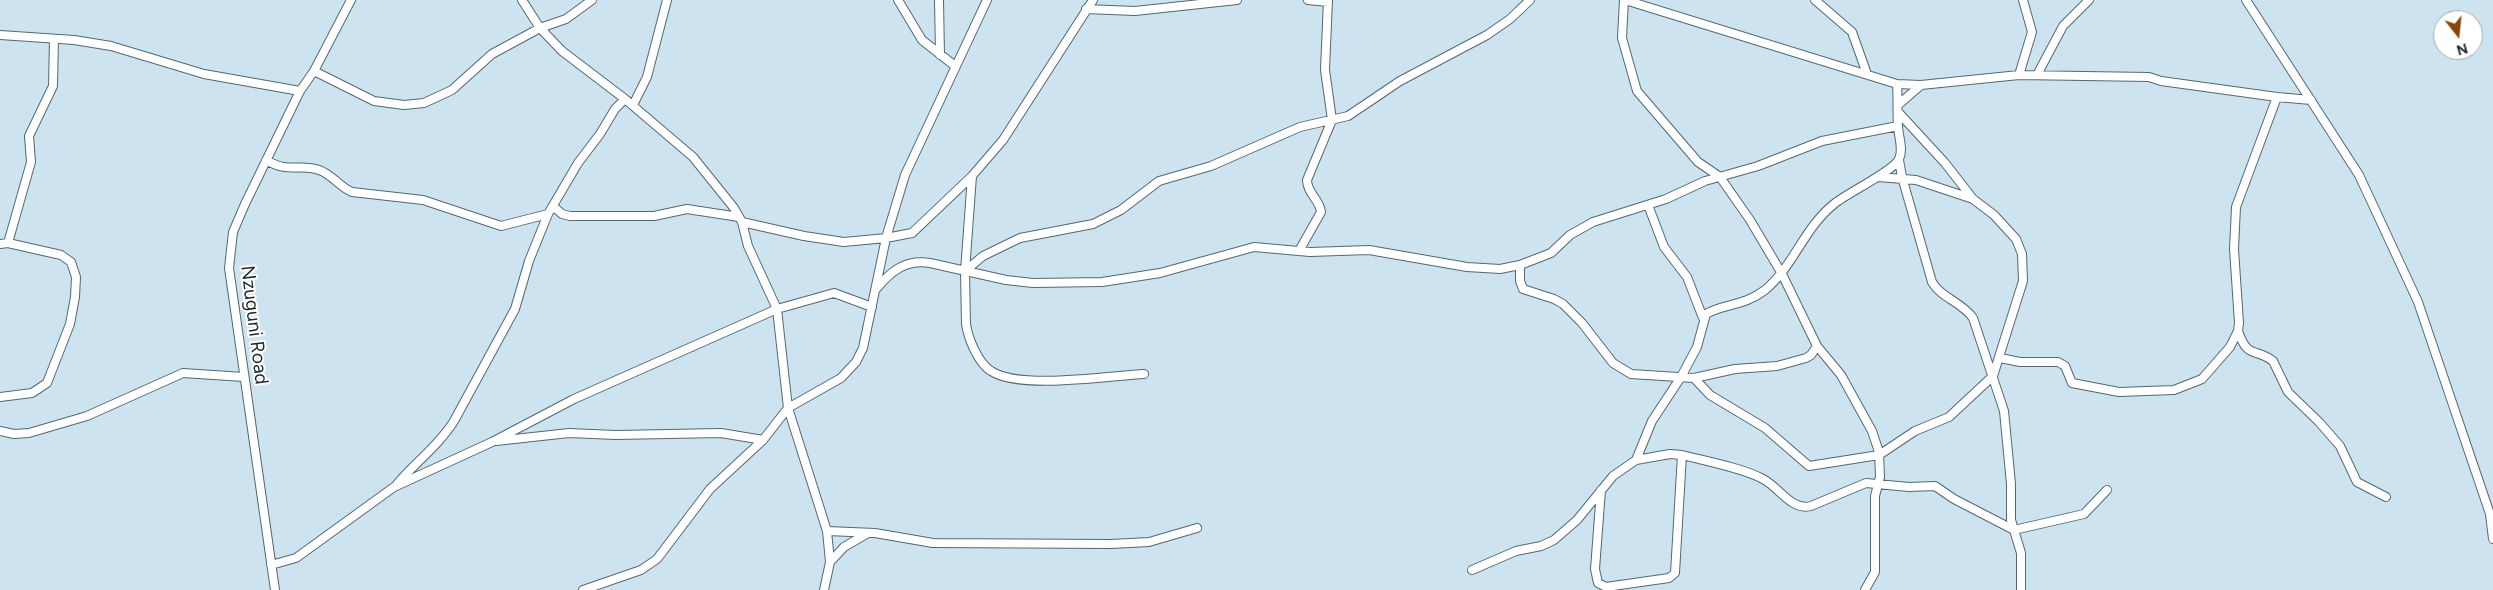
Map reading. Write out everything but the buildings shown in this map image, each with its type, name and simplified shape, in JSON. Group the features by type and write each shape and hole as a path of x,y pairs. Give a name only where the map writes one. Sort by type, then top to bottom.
{"street":[{"name":"Nzuguni Road","path":"275,590 229,268 230,245 244,204 300,91 314,71 351,0"},
{"path":"522,0 540,28 562,52 633,105 693,157 741,219 748,246 777,308 788,408 828,531 830,562 824,590"},
{"path":"314,71 374,101 413,105 424,103 452,90 492,54 540,28 566,19 592,0"},
{"path":"633,105 647,77 667,0"},
{"path":"898,0 917,33 940,55 955,66"},
{"path":"939,0 940,55"},
{"path":"583,590 641,570 657,559 710,489 763,440 788,408 832,384 856,362 863,348 886,238 905,175 987,0"},
{"path":"554,207 562,214 570,216 646,216 687,209 741,219 804,236 844,242 908,235 915,231 972,176 1012,128 1093,0"},
{"path":"1086,9 1135,11 1237,0"},
{"path":"1299,251 1321,212 1319,204 1309,190 1307,180 1332,120 1325,70 1328,1 1308,0"},
{"path":"964,271 983,256 1020,238 1093,224 1121,210 1159,181 1211,166 1300,128 1355,113 1400,80 1487,35 1510,19 1530,0"},
{"path":"1865,590 1875,572 1875,496 1878,483 1879,455 1877,443 1865,415 1841,375 1817,346 1782,274 1750,220 1720,177 1698,162 1637,91 1622,38 1625,0 1897,84 1921,85 2019,75 2149,77 2161,81 2311,100"},
{"path":"1815,0 1852,32 1867,74"},
{"path":"2019,75 2032,32 2023,0"},
{"path":"2037,75 2063,26 2089,0"},
{"path":"2246,0 2359,175 2418,302 2490,514 2493,539"},
{"path":"0,35 111,46 204,74 300,91"},
{"path":"0,397 32,393 47,383 70,324 76,277 71,262 60,254 4,244 31,162 29,136 53,86 54,39"},
{"path":"1897,84 1898,126 1901,146 1899,160 1902,178 1932,282 1939,291 1966,308 1973,318 2004,411 2012,484 2011,520 2021,553 2022,590"},
{"path":"1898,109 1921,85"},
{"path":"2000,358 2020,362 2058,362 2065,366 2069,380 2077,385 2119,392 2166,391 2196,383 2202,379 2230,347 2238,331 2239,316 2234,249 2236,207 2277,97"},
{"path":"394,487 421,456 443,437 454,421 515,309 529,261 548,214 554,207 578,163 600,134 615,109 625,99"},
{"path":"1694,378 1716,400 1765,428 1805,465 1817,466 1879,455 1916,431 1949,417 1993,376 2024,281 2022,254 2018,243 2010,232 1994,215 1972,199 1898,109"},
{"path":"877,288 890,273 918,263 930,263 1006,280 1033,283 1102,282 1160,273 1254,247 1299,251 1369,250 1494,270 1520,265 1551,254 1583,226 1671,197 1699,183 1758,166 1822,141 1898,126"},
{"path":"266,160 285,169 320,170 344,189 352,192 423,200 501,226 548,214"},
{"path":"1636,460 1643,448 1652,421 1681,377 1697,347 1703,318 1709,312 1750,300 1782,274 1806,232 1820,216 1846,194 1878,177 1899,160"},
{"path":"972,176 964,271 967,332 980,358 992,372 1043,382 1144,374"},
{"path":"1878,177 1902,178 1972,199"},
{"path":"1648,205 1664,247 1686,277 1703,318"},
{"path":"1520,265 1520,282 1523,289 1554,298 1563,304 1587,329 1610,359 1626,373 1694,378 1735,369 1793,362 1811,355 1817,346"},
{"path":"271,566 296,558 304,553 394,487 492,442 574,399 777,308 834,293 872,307"},
{"path":"2238,331 2245,347 2273,361 2288,392 2319,422 2340,446 2357,482 2386,497"},
{"path":"0,431 14,434 29,433 87,416 183,373 244,377"},
{"path":"492,442 569,433 616,435 722,433 763,440"},
{"path":"1472,570 1516,551 1541,546 1554,540 1577,520 1601,488 1613,476 1636,460 1670,454 1682,455 1759,477 1794,504 1803,507 1819,503 1861,484 1878,483 1909,487 1938,487 1954,499 2014,530 2084,514 2107,490"},
{"path":"1601,488 1595,569 1598,584 1606,587 1669,578 1675,573 1682,455"},
{"path":"828,531 868,533 933,543 1111,544 1149,542 1197,528"},
{"path":"830,562 844,547 868,533"}]}
